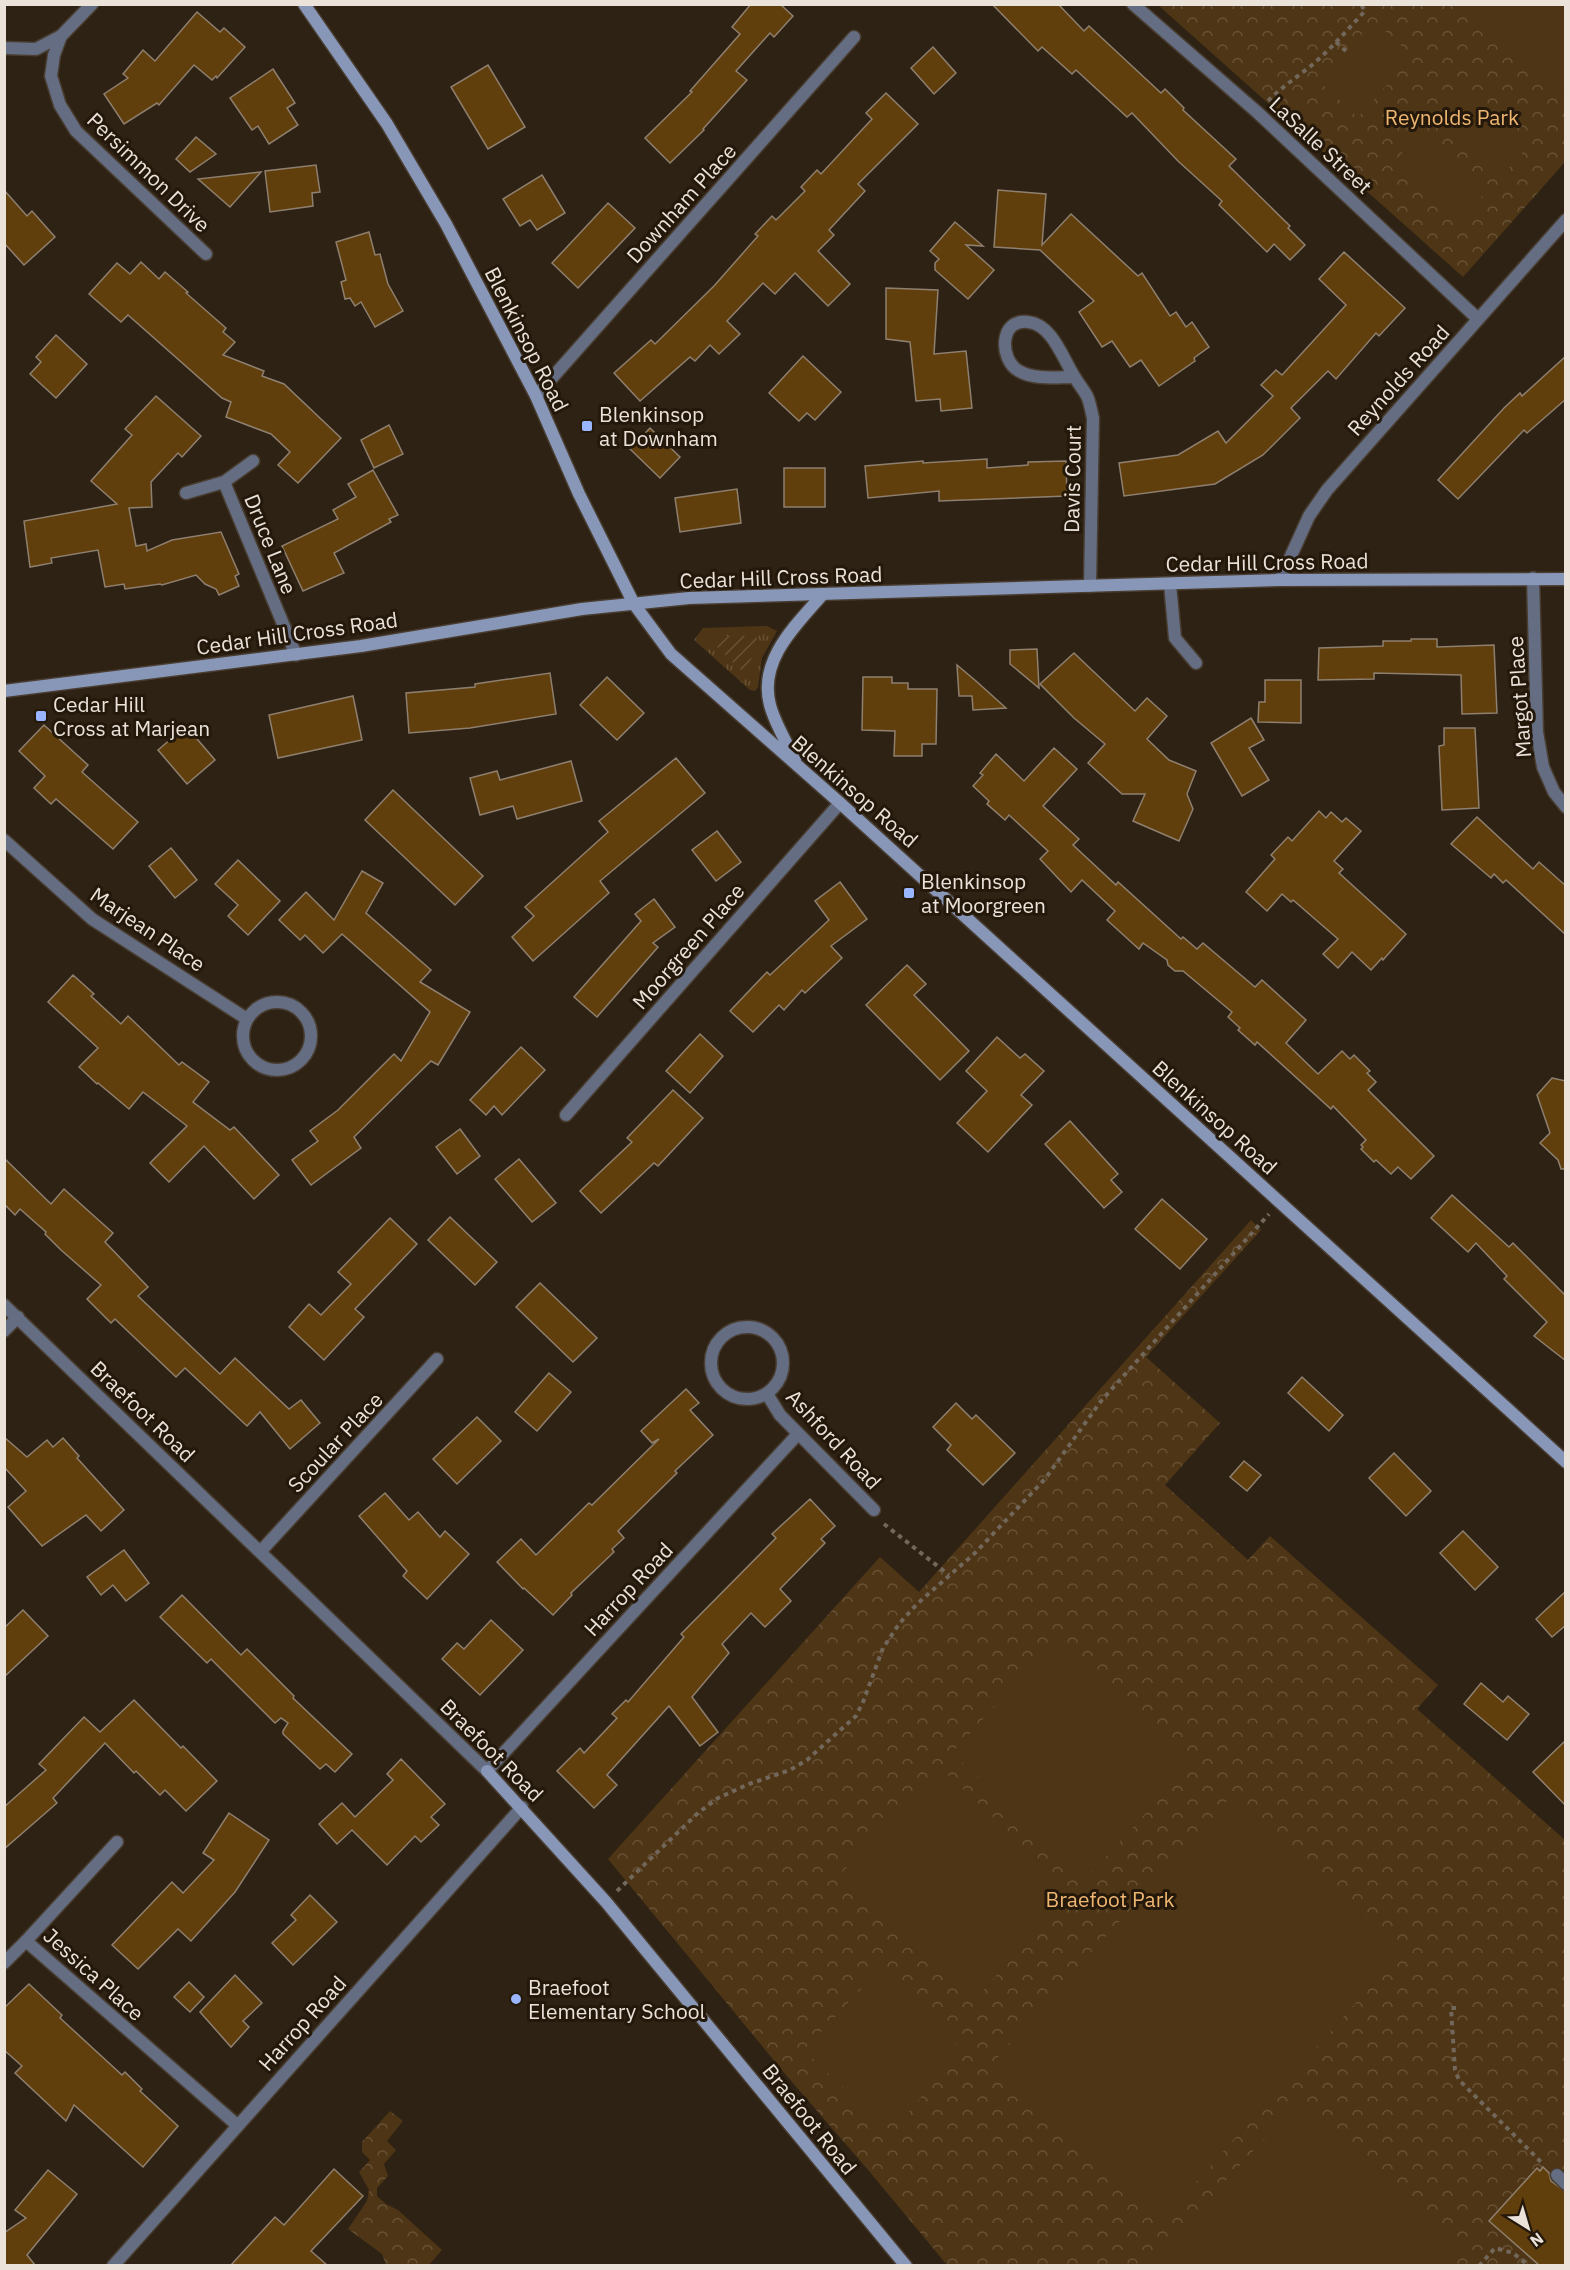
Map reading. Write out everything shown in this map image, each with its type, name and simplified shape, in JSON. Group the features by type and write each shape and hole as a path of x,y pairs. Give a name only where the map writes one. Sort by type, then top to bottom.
{"street":[{"path":"4,48 36,49 61,36 92,4"},
{"name":"Blenkinsop Road","path":"304,4 387,124 446,224 536,396 579,494 634,604 671,654 840,802 1566,1462"},
{"name":"LaSalle Street","path":"1133,4 1257,112 1478,319"},
{"name":"Persimmon Drive","path":"61,36 54,55 51,76 60,105 76,131 206,254"},
{"name":"Downham Place","path":"536,396 854,37"},
{"name":"Reynolds Road","path":"1280,580 1309,516 1327,490 1566,220"},
{"name":"Davis Court","path":"1074,377 1038,377 1018,371 1008,358 1004,346 1006,333 1013,325 1026,321 1039,325 1053,339 1087,396 1093,418 1090,586"},
{"name":"Druce Lane","path":"186,493 224,482 254,461"},
{"name":"Druce Lane","path":"224,482 296,655"},
{"name":"Margot Place","path":"1533,578 1537,732 1543,767 1554,792 1566,807"},
{"name":"Cedar Hill Cross Road","path":"4,691 296,655 582,609 689,598 1280,580 1566,579"},
{"path":"1170,584 1175,638 1196,663"},
{"path":"798,767 769,702 770,674 778,649 822,595"},
{"name":"Moorgreen Place","path":"566,1115 840,802"},
{"name":"Marjean Place","path":"4,840 92,919 247,1019"},
{"path":"288,1003 306,1017 311,1028 308,1051 301,1061 292,1067 271,1070 261,1066 252,1059 243,1040 243,1029 247,1019 265,1004 288,1003"},
{"name":"Braefoot Road","path":"4,1305 261,1551 522,1807 606,1902 906,2265"},
{"path":"4,1331 18,1317"},
{"name":"Ashford Road","path":"737,1327 760,1328 778,1343 783,1353 784,1365 781,1376 767,1394 755,1399 742,1399 730,1396 720,1388 710,1365 717,1341 726,1333 737,1327"},
{"name":"Scoular Place","path":"261,1551 437,1359"},
{"name":"Ashford Road","path":"767,1394 780,1415 874,1510"},
{"name":"Harrop Road","path":"487,1771 798,1434"},
{"name":"Harrop Road","path":"113,2265 522,1807"},
{"name":"Jessica Place","path":"117,1842 26,1941 237,2125"},
{"path":"4,1963 26,1941"}],"path":[{"path":"1257,112 1286,83 1311,66 1336,42 1365,10 1361,4"},
{"path":"1336,42 1347,52"},
{"path":"606,1902 698,1813 718,1798 749,1784 790,1770 807,1760 856,1716 883,1648 899,1624 917,1604 975,1553 1045,1479 1101,1401 1279,1202"},
{"path":"874,1510 878,1520 949,1575"},
{"path":"1456,2008 1451,2008 1455,2070 1459,2080 1561,2179"},
{"path":"1479,2265 1495,2248 1513,2253 1529,2265"}],"green space":[{"name":"Reynolds Park","path":"1158,5 1565,5 1565,162 1463,277"},
{"path":"1462,5 1565,5 1565,96"},
{"path":"1374,21 1413,56 1358,117 1320,82"},
{"path":"1458,91 1525,150 1498,180 1432,121"},
{"path":"1423,130 1488,190 1461,220 1396,160"},
{"path":"767,626 777,631 762,658 758,687 755,691 750,690 694,640 703,628"},
{"path":"719,636 757,638 748,670 741,670 711,641"},
{"name":"Braefoot Park","path":"1251,1220 1261,1230 1146,1357 1220,1423 1165,1485 1248,1560 1270,1536 1438,1685 1417,1709 1565,1840 1565,2265 947,2265 786,2075 608,1859 880,1557 919,1592"},
{"path":"1054,1641 1190,1765 1087,1877 952,1753"},
{"path":"939,1767 1074,1892 971,2003 836,1879"},
{"path":"1229,1799 1401,1952 1162,2220 989,2067"},
{"path":"878,1971 961,2049 902,2120 879,2122 804,2050"},
{"path":"1301,2098 1466,2247 1450,2265 1150,2265"},
{"path":"390,2111 403,2121 387,2141 396,2150 384,2164 388,2176 377,2188 377,2196 398,2210 442,2250 429,2265 386,2265 382,2254 348,2229 367,2201 369,2190 359,2172 370,2160 362,2152 362,2142"}],"building":[{"path":"751,4 780,4 793,16 774,37 770,33 736,71 747,80 704,130 670,163 645,138 692,92 690,91 740,34 732,27"},
{"path":"992,4 1058,4 1084,31 1089,26 1161,93 1165,89 1184,108 1183,110 1236,159 1229,166 1290,226 1288,228 1305,245 1290,260 1274,244 1267,252 1219,205 1222,201 1178,161 1132,113 1127,117 1076,70 1072,74 1042,47 1038,51"},
{"path":"197,12 220,32 224,28 245,47 217,78 216,76 212,80 194,65 159,105 157,103 124,124 104,94 128,78 123,74 143,50 155,61"},
{"path":"933,47 956,73 934,94 911,68"},
{"path":"488,65 525,127 488,149 451,87"},
{"path":"273,69 295,103 287,108 298,125 269,144 258,126 252,130 230,98"},
{"path":"886,93 918,124 858,184 865,191 829,230 834,235 818,251 850,284 828,306 795,273 775,294 763,283 727,321 740,334 719,354 710,345 695,361 690,357 640,401 614,373 651,340 655,344 714,286 758,236 755,234 772,216 776,220 805,191 801,187 817,170 821,174 872,119 866,113"},
{"path":"196,137 216,154 190,172 176,159"},
{"path":"316,165 320,192 312,193 313,206 270,212 265,171"},
{"path":"261,172 230,207 198,179"},
{"path":"542,175 565,213 537,230 530,220 520,226 503,199"},
{"path":"4,190 27,216 32,211 55,237 24,265 4,243"},
{"path":"998,190 1046,194 1042,245 1071,214 1138,276 1142,273 1170,316 1176,312 1186,327 1192,322 1209,347 1194,358 1195,361 1159,386 1141,360 1130,367 1112,341 1102,347 1079,312 1094,301 1040,250 994,247"},
{"path":"608,203 635,228 578,288 552,263"},
{"path":"955,222 983,246 966,245 994,270 968,299 935,270 935,263 939,259 930,251"},
{"path":"369,232 375,255 380,254 388,284 403,311 375,327 361,302 355,306 350,298 345,299 341,282 346,280 336,242"},
{"path":"1344,252 1405,308 1379,336 1376,333 1336,379 1328,371 1291,408 1300,418 1263,455 1215,484 1124,496 1119,463 1178,455 1218,431 1226,443 1273,396 1261,385 1276,370 1282,375 1346,305 1319,279"},
{"path":"141,262 159,279 165,272 226,328 223,332 235,342 223,355 264,371 262,376 284,384 341,438 298,483 278,465 290,452 271,434 226,417 231,402 222,398 128,315 121,322 89,294 117,263 130,274"},
{"path":"886,288 938,290 934,354 966,351 972,408 941,411 940,399 916,401 910,342 886,339"},
{"path":"56,335 87,364 56,398 30,374 41,362 36,357"},
{"path":"803,356 841,392 815,420 807,413 799,421 769,393"},
{"path":"1566,356 1566,399 1527,433 1524,430 1458,499 1438,480 1504,408 1520,393 1522,396"},
{"path":"156,396 201,436 182,457 178,453 151,482 152,507 129,508 136,546 146,544 147,551 172,540 221,532 239,574 235,576 239,586 219,595 216,589 205,584 196,575 162,585 125,589 124,584 105,587 98,550 51,558 52,563 30,567 24,521 117,504 91,481 132,435 125,429"},
{"path":"389,425 403,454 374,468 361,440"},
{"path":"650,428 680,457 660,478 630,449"},
{"path":"987,459 987,468 1028,465 1028,462 1066,461 1067,496 939,501 939,491 868,498 865,466"},
{"path":"784,468 825,468 825,507 784,507"},
{"path":"373,470 398,515 389,519 391,522 334,553 344,573 303,591 282,546 338,519 333,510 356,497 348,484"},
{"path":"737,489 741,523 680,532 675,498"},
{"path":"1411,639 1437,639 1437,647 1494,645 1497,713 1462,714 1461,675 1374,673 1374,679 1318,680 1319,648 1383,646 1383,641 1411,641"},
{"path":"1037,649 1039,688 1010,664 1010,650"},
{"path":"1074,653 1135,711 1147,698 1167,716 1147,739 1169,760 1196,771 1187,794 1193,809 1179,841 1133,821 1145,794 1122,794 1088,763 1105,744 1074,718 1040,684"},
{"path":"957,665 1006,708 973,710 972,696 959,696"},
{"path":"550,673 556,714 470,728 409,733 406,693 475,687 475,684"},
{"path":"607,677 644,713 617,740 580,705"},
{"path":"863,677 892,677 892,683 908,683 908,689 937,689 936,744 922,744 922,756 894,756 895,731 862,730"},
{"path":"1265,680 1301,680 1301,723 1258,722 1259,702 1265,702"},
{"path":"353,696 362,740 278,758 269,715"},
{"path":"1251,718 1264,740 1249,748 1269,780 1242,796 1211,743"},
{"path":"44,725 88,765 82,772 138,822 113,849 56,799 51,804 34,788 45,776 19,751"},
{"path":"186,726 215,760 187,784 158,750"},
{"path":"1444,728 1475,728 1479,808 1442,810 1439,746 1444,745"},
{"path":"1054,748 1077,769 1043,806 1079,839 1073,845 1116,885 1118,882 1181,939 1183,937 1197,949 1203,943 1255,987 1262,980 1306,1020 1286,1043 1318,1074 1342,1051 1350,1059 1354,1055 1370,1071 1367,1073 1376,1082 1368,1090 1434,1156 1411,1179 1398,1167 1391,1174 1376,1160 1374,1162 1361,1149 1363,1147 1361,1145 1366,1140 1333,1106 1331,1109 1257,1042 1255,1045 1238,1030 1240,1028 1228,1017 1232,1012 1183,971 1175,971 1168,965 1167,960 1143,943 1139,949 1130,941 1107,920 1115,911 1082,880 1071,892 1040,859 1048,851 1009,815 1005,820 987,804 989,801 973,786 983,775 980,773 996,754 1024,781"},
{"path":"676,758 705,793 600,881 609,893 533,961 512,937 534,916 525,907 608,832 599,821"},
{"path":"571,761 582,801 517,819 513,806 480,815 470,778 497,771 500,780"},
{"path":"393,790 483,876 455,905 365,820"},
{"path":"1319,811 1326,818 1331,812 1342,822 1346,818 1361,831 1334,861 1343,869 1339,873 1406,934 1371,970 1352,952 1338,968 1323,954 1338,939 1293,900 1291,902 1282,894 1267,911 1246,892 1275,859 1271,855 1288,837 1292,841"},
{"path":"1477,817 1533,869 1539,862 1566,886 1566,935 1506,880 1503,883 1494,874 1491,878 1451,844"},
{"path":"717,831 741,862 716,881 692,850"},
{"path":"171,848 197,880 175,898 149,866"},
{"path":"238,860 280,901 248,935 228,916 238,905 215,884"},
{"path":"362,871 383,883 366,913 431,970 420,982 470,1012 438,1065 431,1061 354,1137 361,1148 311,1185 292,1160 318,1141 310,1131 338,1110 394,1054 401,1061 430,1012 342,934 323,953 305,935 300,940 279,920 306,892 334,920"},
{"path":"840,882 867,919 831,946 842,958 805,993 802,990 784,1010 779,1005 753,1032 730,1011 767,972 770,975 829,920 815,901"},
{"path":"654,899 675,927 653,943 658,947 597,1017 574,997 641,921 635,914"},
{"path":"907,965 926,984 914,995 969,1051 940,1080 866,1005"},
{"path":"73,975 94,994 91,996 121,1024 128,1016 179,1065 182,1062 209,1082 193,1102 230,1130 234,1127 279,1175 254,1199 204,1146 169,1182 150,1163 187,1126 143,1092 129,1109 79,1067 98,1048 48,1002"},
{"path":"700,1034 723,1056 690,1093 666,1071"},
{"path":"997,1037 1020,1058 1025,1054 1044,1071 1021,1095 1032,1105 988,1152 957,1123 987,1091 966,1071"},
{"path":"521,1047 545,1070 502,1115 494,1106 486,1115 470,1100"},
{"path":"1552,1078 1566,1081 1566,1169 1561,1169 1558,1160 1540,1143 1550,1133 1537,1095"},
{"path":"673,1090 703,1118 658,1166 654,1163 601,1213 580,1191 632,1142 627,1138"},
{"path":"1070,1121 1118,1174 1111,1180 1122,1192 1104,1208 1045,1144"},
{"path":"460,1129 480,1156 457,1174 436,1147"},
{"path":"4,1158 51,1204 64,1189 113,1233 105,1242 148,1287 138,1296 220,1374 235,1358 289,1409 301,1400 320,1423 290,1449 260,1412 247,1426 185,1368 176,1377 115,1319 111,1323 87,1299 101,1285 61,1250 45,1234 46,1232 20,1209 15,1215 4,1204"},
{"path":"519,1159 556,1203 532,1222 495,1179"},
{"path":"1452,1195 1509,1247 1513,1243 1566,1296 1566,1361 1534,1336 1547,1322 1504,1279 1507,1276 1476,1243 1468,1252 1431,1218"},
{"path":"1162,1199 1207,1239 1180,1269 1135,1229"},
{"path":"450,1217 497,1262 475,1285 428,1240"},
{"path":"390,1218 417,1244 355,1309 364,1317 324,1360 289,1327 309,1304 321,1315 351,1284 338,1272"},
{"path":"540,1283 597,1338 573,1362 516,1307"},
{"path":"549,1373 571,1392 537,1431 515,1412"},
{"path":"1302,1377 1343,1415 1329,1431 1288,1393"},
{"path":"686,1389 699,1403 690,1410 713,1435 618,1531 624,1538 612,1549 614,1552 571,1593 572,1595 553,1615 497,1562 521,1539 536,1555 589,1503 592,1505 659,1439 652,1443 641,1431"},
{"path":"956,1403 972,1419 976,1415 1015,1453 983,1485 947,1450 951,1445 933,1427"},
{"path":"477,1417 501,1441 457,1484 433,1459"},
{"path":"4,1437 27,1457 47,1440 53,1447 63,1438 79,1456 77,1458 124,1510 101,1531 86,1515 42,1546 8,1507 26,1491 4,1467"},
{"path":"1394,1453 1431,1491 1406,1516 1369,1478"},
{"path":"1244,1461 1261,1475 1247,1491 1230,1477"},
{"path":"385,1493 409,1520 418,1512 440,1537 445,1531 469,1554 427,1599 403,1576 407,1571 359,1516"},
{"path":"810,1499 835,1526 821,1539 825,1543 780,1589 791,1601 765,1627 751,1613 722,1644 729,1653 692,1697 718,1732 700,1746 669,1706 607,1775 617,1785 594,1808 557,1771 580,1748 584,1753 617,1718 612,1714 626,1700 628,1702 684,1637 681,1634 776,1538 772,1534"},
{"path":"1463,1531 1498,1567 1475,1590 1440,1553"},
{"path":"124,1550 149,1583 126,1601 113,1585 101,1595 87,1577"},
{"path":"1566,1591 1566,1625 1552,1637 1536,1619"},
{"path":"182,1595 241,1655 247,1649 294,1696 293,1698 352,1754 335,1772 326,1764 320,1769 283,1734 288,1723 281,1718 275,1723 211,1659 207,1663 160,1617"},
{"path":"23,1610 48,1636 4,1677 4,1628"},
{"path":"491,1620 523,1650 480,1695 442,1659 457,1643 464,1649"},
{"path":"1481,1683 1503,1702 1508,1696 1529,1714 1507,1740 1464,1704"},
{"path":"134,1700 217,1781 186,1811 165,1790 160,1795 136,1771 134,1773 105,1743 53,1798 57,1803 4,1849 4,1807 46,1770 39,1764 84,1717 100,1732"},
{"path":"1566,1740 1566,1806 1533,1772"},
{"path":"401,1759 445,1804 431,1817 439,1825 421,1842 415,1836 387,1865 352,1830 337,1844 319,1824 342,1803 355,1817 393,1780 387,1774"},
{"path":"229,1813 269,1840 235,1892 191,1941 178,1929 138,1969 112,1945 172,1882 183,1893 214,1860 203,1853"},
{"path":"310,1895 337,1922 293,1965 272,1943 296,1920 291,1915"},
{"path":"235,1975 262,2003 243,2021 249,2027 231,2047 200,2012"},
{"path":"189,1982 204,1997 190,2012 174,1997"},
{"path":"29,1984 62,2015 60,2018 122,2075 125,2072 142,2089 140,2091 178,2126 143,2167 74,2105 66,2121 15,2073 22,2066 4,2050 4,2008"},
{"path":"1543,2167 1549,2173 1551,2181 1566,2192 1566,2265 1539,2265 1489,2221 1537,2168 1540,2171"},
{"path":"334,2169 363,2196 311,2251 327,2265 231,2265 275,2217 284,2225"},
{"path":"48,2170 77,2194 27,2255 35,2265 4,2265 4,2233 26,2218 15,2210"}],"place":[{"name":"Blenkinsop at Downham","path":"587,426"},
{"name":"Cedar Hill Cross at Marjean","path":"41,716"},
{"name":"Blenkinsop at Moorgreen","path":"909,893"},
{"name":"Braefoot Elementary School","path":"516,1999"}]}
